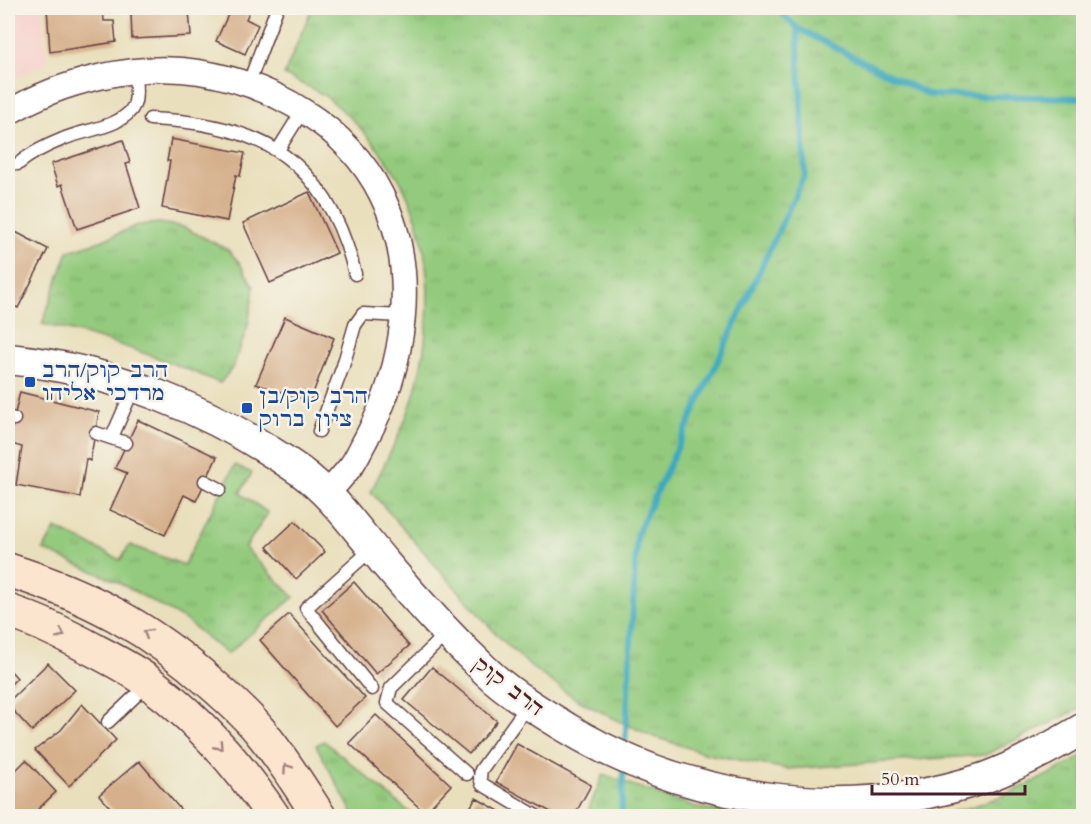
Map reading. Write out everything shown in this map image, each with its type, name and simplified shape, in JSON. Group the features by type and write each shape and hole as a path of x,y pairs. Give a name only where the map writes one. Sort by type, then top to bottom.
{"main road":[{"path":"8,570 73,594 116,615 156,639 180,657 259,729 319,816"},
{"path":"8,611 64,634 149,683 216,743 273,816"}],"street":[{"path":"8,113 38,97 88,80 153,70 200,72 248,85 303,110 337,136 355,154 382,195 397,237 404,290 402,316 390,384 375,421 352,465 327,494"},
{"name":"הרב קוק","path":"8,359 62,366 185,405 243,436 301,472 348,516 408,591 488,673 529,704 591,742 628,761 659,773 713,790 783,802 852,804 918,796 982,779 1044,752 1083,728"}],"lane":[{"path":"248,85 278,8"},
{"path":"18,164 64,138 114,122 128,115 134,106 136,96 135,72"},
{"path":"278,150 303,110"},
{"path":"150,119 184,120 215,125 243,134 278,150 313,180 327,198 350,252 355,274"},
{"path":"319,431 358,318 363,314 402,316"},
{"path":"112,437 134,387"},
{"path":"96,433 126,443"},
{"path":"205,481 220,489"},
{"path":"372,689 306,608 373,548"},
{"path":"447,633 391,688 387,703 467,774"},
{"path":"108,722 149,683"},
{"path":"529,704 482,770 480,777 482,784 536,816"}],"shaded area":[{"path":"8,8 42,8 47,63 8,82"}],"green space":[{"path":"312,8 1083,8 1083,707 985,755 787,769 707,754 652,736 576,699 531,667 498,636 371,492 406,417 415,391 426,337 428,310 425,255 410,202 398,177 374,144 332,101 284,75"},
{"path":"159,223 183,227 227,249 239,262 254,287 248,326 233,367 220,383 132,349 42,324 68,251 101,241 138,225"},
{"path":"235,465 252,473 240,493 268,513 245,548 294,597 227,654 184,619 116,581 43,550 56,528 120,560 130,545 184,565"},
{"path":"324,741 414,816 354,816 316,745"},
{"path":"1083,756 1083,816 937,816 975,806 1013,792"},
{"path":"603,775 699,808 751,816 586,816"}],"building":[{"path":"47,8 103,8 104,21 114,21 116,42 50,52"},
{"path":"143,8 189,10 191,36 132,39 131,13 143,12"},
{"path":"231,8 249,12 246,19 258,25 245,54 216,41"},
{"path":"171,139 245,153 240,176 236,175 227,221 162,208 170,161 167,161"},
{"path":"123,140 130,163 126,164 140,208 77,229 62,184 58,186 51,164"},
{"path":"309,192 337,253 270,283 243,223"},
{"path":"8,228 48,249 18,308 8,303"},
{"path":"285,317 334,338 310,401 256,384"},
{"path":"20,392 99,412 90,461 86,459 80,497 16,485 22,447 8,443"},
{"path":"138,420 217,457 196,501 184,495 165,535 110,510 127,473 115,468"},
{"path":"295,521 325,552 296,579 267,547"},
{"path":"354,582 409,646 376,674 322,610"},
{"path":"289,614 365,698 335,726 260,640"},
{"path":"48,663 75,690 32,731 8,705 8,702"},
{"path":"432,667 497,721 469,754 404,700"},
{"path":"8,668 17,678 8,687"},
{"path":"82,704 116,740 69,786 35,750 61,730"},
{"path":"376,715 451,785 425,813 349,743"},
{"path":"517,744 591,785 574,816 558,816 496,782"},
{"path":"26,760 56,792 31,816 8,816 8,778"},
{"path":"139,761 186,816 118,816 99,795"},
{"path":"476,798 508,816 465,816"}],"waterway":[{"path":"776,8 797,28 929,95 1084,98"},
{"path":"625,747 637,534 805,174 797,28"},
{"path":"621,816 624,766"}],"place":[{"name":"הרב קוק/הרב מרדכי אליהו","path":"30,382"},
{"name":"הרב קוק/בן ציון ברוק","path":"247,408"}]}
